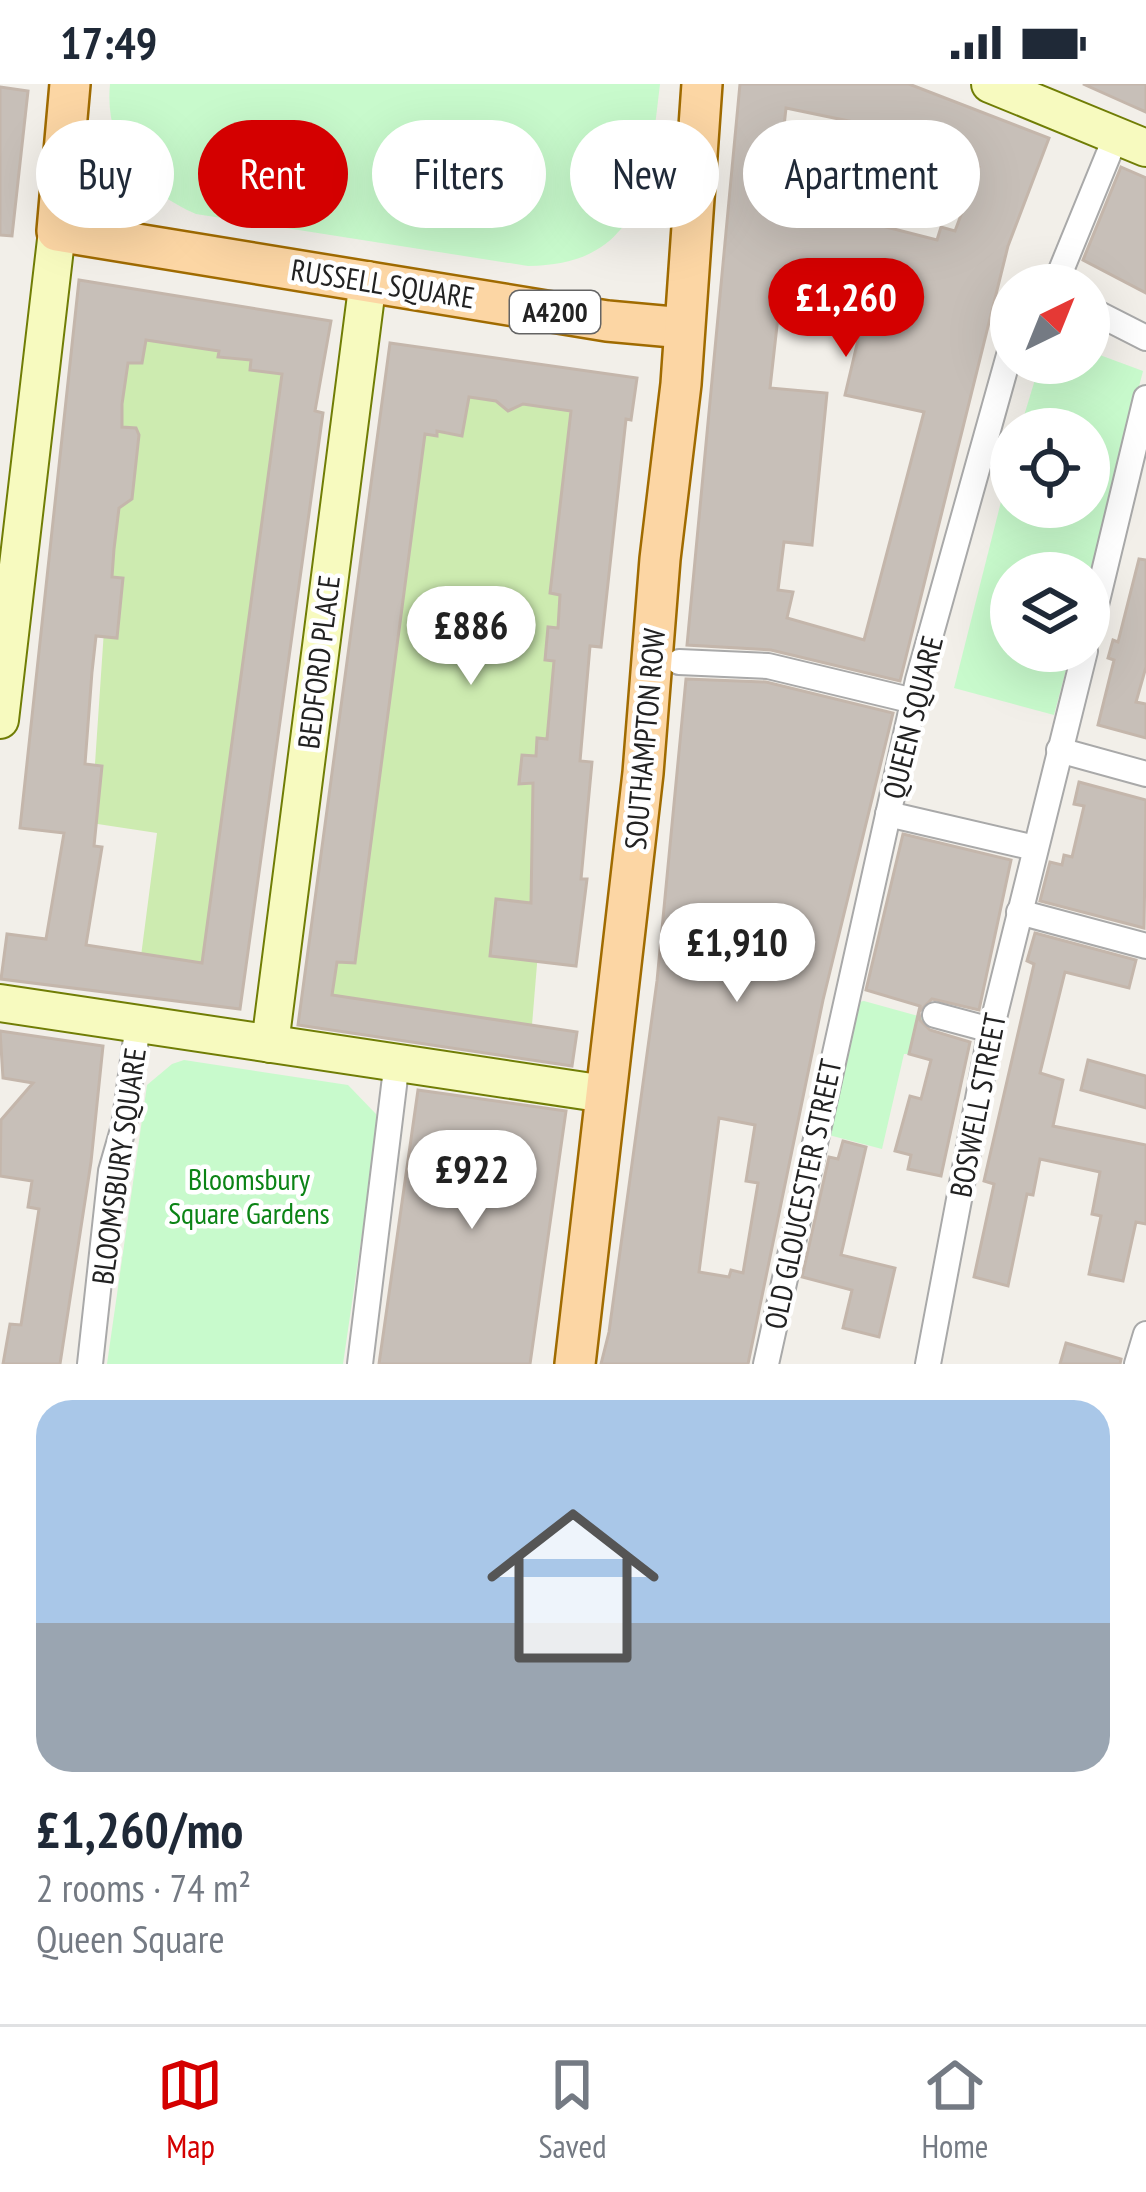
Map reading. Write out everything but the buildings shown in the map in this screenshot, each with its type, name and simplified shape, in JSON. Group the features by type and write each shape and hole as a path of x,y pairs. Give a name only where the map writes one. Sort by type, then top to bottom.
{"main road":[{"path":"57,231 70,84"},
{"path":"684,328 702,84"},
{"name":"RUSSELL SQUARE","path":"57,231 607,321 684,328"},
{"name":"SOUTHAMPTON ROW","path":"574,1364 643,773 684,328"}],"street":[{"path":"990,84 1131,142 1066,264"},
{"path":"0,720 57,231"},
{"name":"BEDFORD PLACE","path":"270,1044 368,280"},
{"path":"1110,320 1146,338"},
{"name":"QUEEN SQUARE","path":"1001,384 914,700 888,814 1035,848"},
{"path":"1109,552 1146,398"},
{"path":"679,662 769,666 914,700"},
{"path":"1035,848 1079,672"},
{"path":"1059,750 1146,774"},
{"name":"OLD GLOUCESTER STREET","path":"766,1364 888,814"},
{"name":"BOSWELL STREET","path":"928,1364 991,1030 1035,848"},
{"path":"1019,912 1146,946"},
{"path":"0,1003 138,1024"},
{"path":"935,1016 991,1030"},
{"name":"BLOOMSBURY SQUARE","path":"90,1364 111,1172 124,1126 138,1024 605,1094"},
{"path":"360,1364 398,1061"},
{"path":"1137,1364 1146,1334"}],"green space":[{"path":"110,84 660,84 655,120 570,120 570,228 621,228 618,232 596,250 567,262 528,266 285,228 348,228 348,120 198,120 198,214 174,203 174,120 112,120"},
{"path":"125,319 305,346 219,965 141,956 157,833 91,823"},
{"path":"1110,359 1143,371 1110,499 1110,408 1026,408 1034,384 1110,384"},
{"path":"432,374 583,405 532,1025 332,995 413,394"},
{"path":"994,528 1103,528 1096,552 990,552 990,672 1065,672 1054,715 954,688"},
{"path":"858,1002 929,1019 925,1037 904,1054 882,1149 825,1134"},
{"name":"Bloomsbury Square Gardens","path":"184,1060 348,1085 376,1114 343,1364 107,1364 147,1085"}]}
